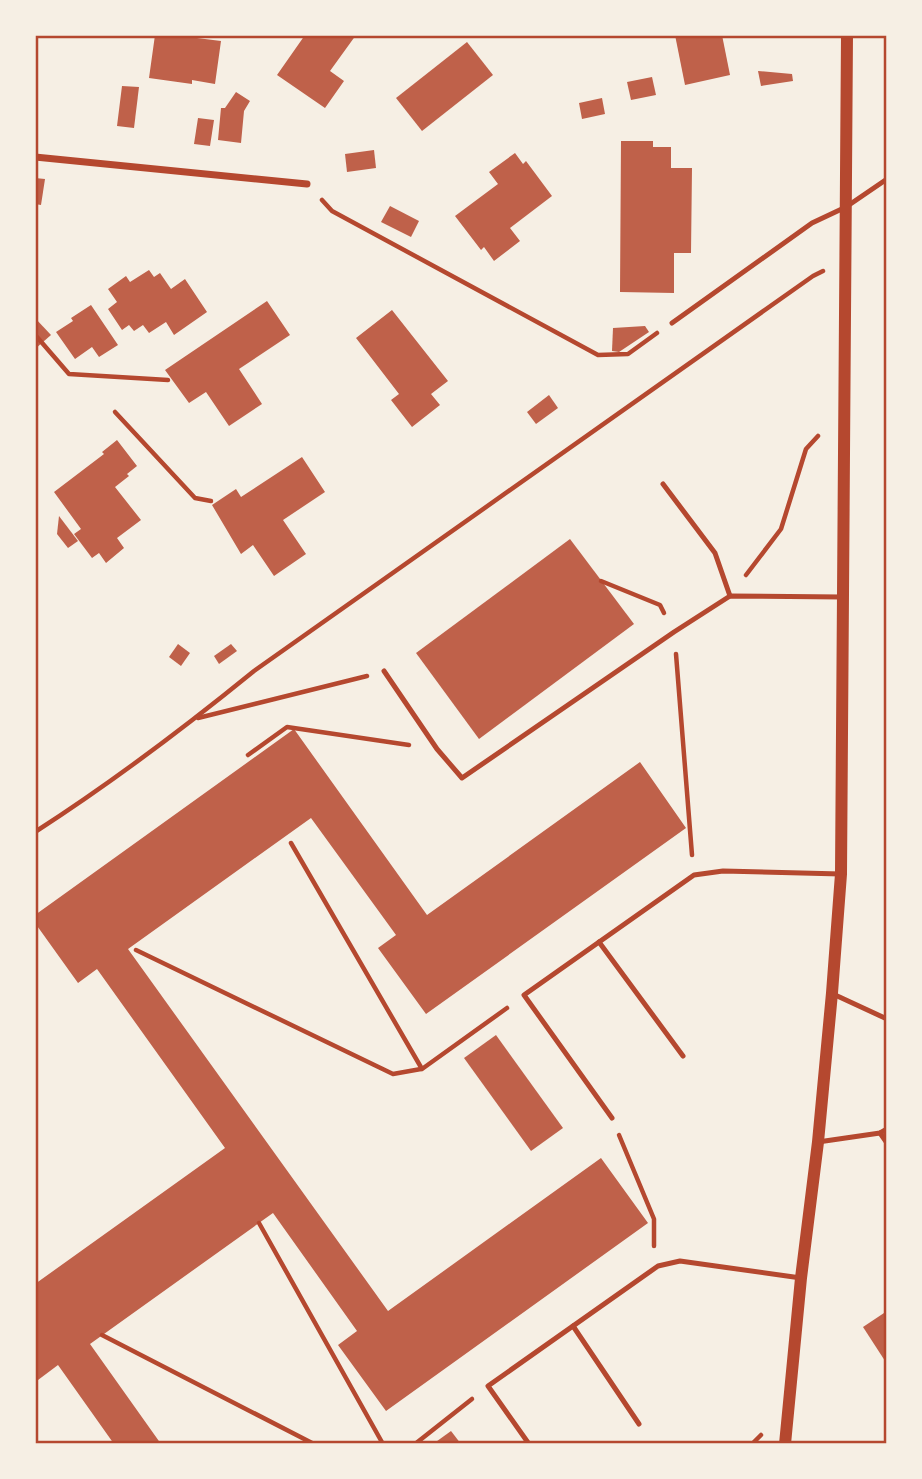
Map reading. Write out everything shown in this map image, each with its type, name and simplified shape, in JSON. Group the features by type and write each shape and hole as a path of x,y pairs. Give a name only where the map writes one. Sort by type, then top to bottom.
{"street":[{"path":"785,1444 801,1278 818,1142 841,874 847,35"},
{"path":"35,157 307,184"}],"lane":[{"path":"672,323 811,223 846,206 887,179"},
{"path":"663,484 715,553 730,596"},
{"path":"384,671 437,748 462,778 730,596 842,597"},
{"path":"612,1118 524,995 694,875 723,871 841,874"},
{"path":"599,943 683,1056"},
{"path":"832,993 887,1019"},
{"path":"818,1142 880,1133 887,1129"},
{"path":"880,1133 887,1143"},
{"path":"529,1444 488,1386 658,1266 680,1261 801,1278"},
{"path":"573,1325 639,1424"}],"path":[{"path":"307,184 332,211 598,355 628,354 672,323"},
{"path":"35,832 81,803 196,718 254,671 813,275 846,261"},
{"path":"37,337 69,374 168,380"},
{"path":"730,596 781,528 806,449 844,407"},
{"path":"115,412 195,498 211,501"},
{"path":"601,580 660,606 674,632 694,875"},
{"path":"196,718 384,671"},
{"path":"248,755 287,727 437,748"},
{"path":"291,843 422,1069"},
{"path":"136,950 393,1074 422,1069 524,995"},
{"path":"612,1118 653,1219 658,1266"},
{"path":"259,1223 383,1444"},
{"path":"102,1335 314,1444"},
{"path":"415,1444 488,1386"}],"building":[{"path":"155,35 197,35 197,38 221,41 215,84 149,78"},
{"path":"305,35 356,35 330,71 344,81 325,108 277,75"},
{"path":"675,35 722,35 730,75 685,85"},
{"path":"467,42 493,75 422,131 396,98"},
{"path":"758,71 792,74 793,81 761,86"},
{"path":"652,77 656,95 631,100 627,82"},
{"path":"122,86 139,87 134,128 117,126"},
{"path":"236,92 250,101 244,111 241,143 218,140 221,108 225,108"},
{"path":"602,98 605,114 582,119 579,103"},
{"path":"198,118 214,120 210,146 194,144"},
{"path":"621,141 653,141 653,147 671,147 671,168 692,168 691,253 674,253 674,293 620,292"},
{"path":"374,150 376,168 347,172 345,154"},
{"path":"515,153 523,164 526,161 552,196 510,228 520,241 494,261 484,247 481,250 455,216 498,184 489,172"},
{"path":"35,178 45,179 41,205 35,204"},
{"path":"390,206 419,221 411,237 381,222"},
{"path":"149,270 154,277 160,273 171,289 185,279 207,312 174,335 166,322 149,333 143,325 134,331 129,325 122,330 108,309 117,302 108,289 126,276 130,282"},
{"path":"267,301 290,335 239,369 262,404 229,426 206,392 189,403 165,370"},
{"path":"91,305 118,345 99,357 92,347 75,359 56,332"},
{"path":"392,310 448,381 431,394 440,405 412,427 391,400 399,394 356,338"},
{"path":"35,318 51,335 35,349"},
{"path":"645,326 649,332 619,352 612,351 613,328"},
{"path":"549,395 558,408 536,424 527,412"},
{"path":"117,440 137,466 115,487 141,520 117,538 124,548 106,563 99,553 92,558 74,534 81,529 54,492 104,454 102,452"},
{"path":"302,457 325,492 283,520 306,554 274,576 253,545 241,554 212,505 236,489 241,497"},
{"path":"59,516 78,541 68,548 57,534"},
{"path":"570,539 634,624 479,739 416,653"},
{"path":"178,644 190,653 181,666 169,657"},
{"path":"231,644 237,651 219,664 214,656"},
{"path":"294,729 427,915 640,762 686,828 426,1014 378,948 396,935 311,818 128,949 388,1311 601,1158 648,1223 386,1411 338,1345 357,1331 273,1213 90,1344 161,1444 114,1444 58,1365 38,1380 35,1375 35,1284 225,1148 97,969 78,983 35,923 35,915"},
{"path":"496,1035 563,1128 531,1151 464,1058"},
{"path":"887,1311 887,1364 863,1327"},
{"path":"451,1431 461,1444 433,1444"}]}
